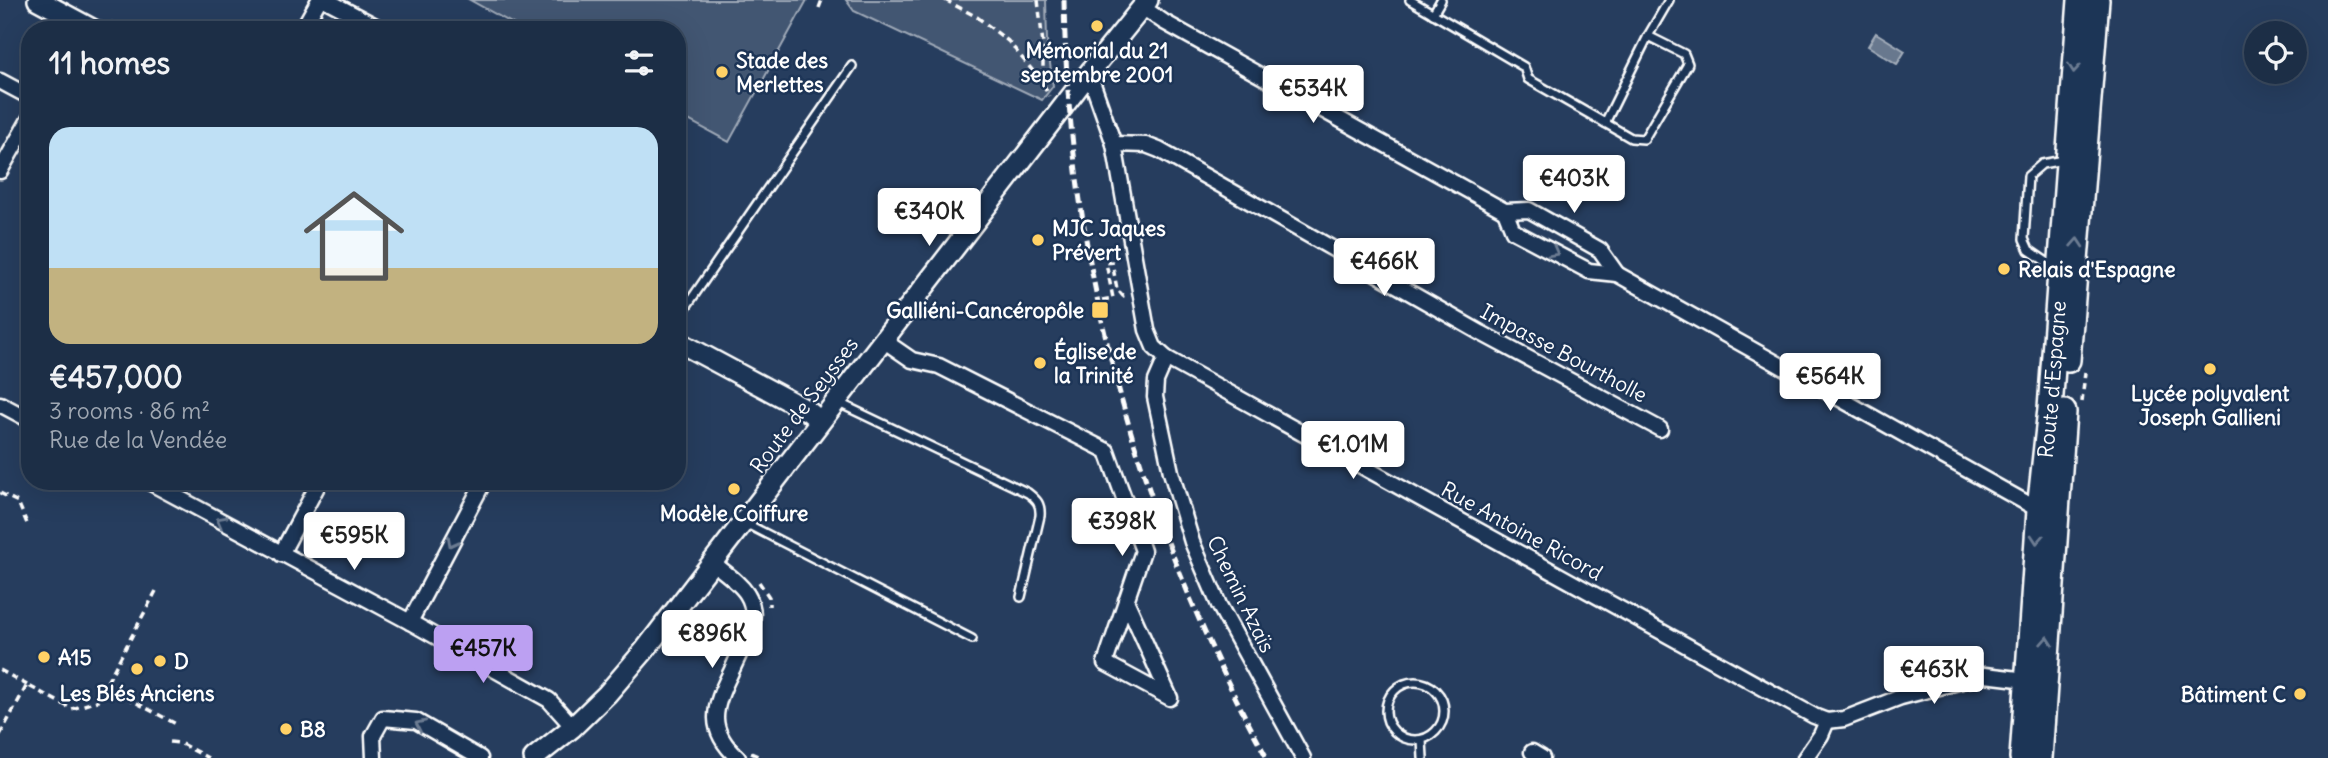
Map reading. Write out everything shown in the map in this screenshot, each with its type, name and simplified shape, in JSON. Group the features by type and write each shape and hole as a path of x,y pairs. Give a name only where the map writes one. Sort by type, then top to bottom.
{"main road":[{"path":"38,0 74,21"},
{"name":"Route d'Espagne","path":"2048,510 2050,409 2058,270 2080,0"},
{"name":"Route d'Espagne","path":"2022,758 2036,682 2048,510 2097,0"},
{"name":"Route de Seysses","path":"534,758 573,727 607,694 636,659 1145,4"},
{"path":"686,346 808,411 820,421"},
{"name":"Route d'Espagne","path":"2036,682 2040,758"}],"street":[{"path":"307,21 320,0"},
{"path":"326,0 366,21"},
{"path":"1145,4 1164,22 1505,211 1529,210 1541,216 1600,250 1616,274"},
{"name":"Rue Antoine Ricord","path":"1089,73 1114,144 1149,338 1166,358 1827,721"},
{"path":"0,81 21,92"},
{"path":"0,171 21,134"},
{"name":"Impasse Bourtholle","path":"1114,144 1146,145 1159,150 1481,333 1660,429"},
{"path":"1505,211 1513,231 1589,271 1616,274 2048,510"},
{"path":"883,340 912,360 939,366 1107,451 1143,551 1126,600 1105,663 1170,698 1126,600"},
{"name":"Chemin Azaïs","path":"1166,358 1156,381 1155,397 1171,472 1192,542 1219,606 1303,758"},
{"path":"0,404 21,415"},
{"path":"167,490 549,700 573,727"},
{"path":"281,554 315,490"},
{"path":"410,622 479,490"},
{"path":"712,562 742,586 749,596 754,619 718,699 715,714 720,737 738,758"},
{"path":"1805,758 1827,721 1844,719 1901,697 1985,675 2036,682"},
{"path":"374,758 373,736 376,727 383,718 398,718 415,721 480,758"}],"lane":[{"path":"1409,0 1524,67 1528,79 1631,138 1644,139 1688,64 1684,54 1648,36"},
{"path":"1433,13 1441,0"},
{"path":"1605,122 1669,0"},
{"path":"686,307 852,66"},
{"path":"2058,270 2029,250 2024,239 2028,176 2042,164 2067,159"},
{"path":"835,401 1028,492 1038,500 1041,507 1040,516 1021,597"},
{"path":"743,522 972,639"},
{"path":"1409,682 1422,682 1434,688 1442,698 1445,711 1442,724 1434,734 1422,740 1409,740 1397,734 1389,724 1386,711 1389,698 1397,688 1409,682"},
{"path":"1422,740 1423,758"}],"path":[{"path":"819,8 822,0"},
{"path":"945,0 996,30 1008,41 1049,92 1054,119"},
{"path":"1038,0 1043,44 1043,83"},
{"path":"1113,298 1106,263 1112,262 1117,289 1123,296"},
{"path":"1102,300 1140,293"},
{"path":"0,493 18,502 28,526"},
{"path":"0,670 72,709 97,701 156,591"},
{"path":"0,735 27,685"},
{"path":"105,686 178,724"},
{"path":"170,742 180,743 208,758"}],"shaded area":[{"name":"Stade des Merlettes","path":"470,0 807,0 729,142 686,119 686,21 508,21"},
{"path":"846,0 1046,0 1047,41 1053,86 1042,100 854,11"},
{"path":"1876,33 1905,51 1897,64 1868,46"}],"railway":[{"path":"1064,0 1069,99 1080,198 1097,295 1119,391 1148,486 1182,579 1222,670 1267,758"}],"place":[{"name":"Mémorial du 21 septembre 2001","path":"1097,26"},
{"name":"Stade des Merlettes","path":"722,72"},
{"name":"MJC Jaques Prévert","path":"1038,240"},
{"name":"Relais d'Espagne","path":"2004,269"},
{"name":"Galliéni-Cancéropôle","path":"1100,310"},
{"name":"Église de la Trinité","path":"1040,363"},
{"name":"Lycée polyvalent Joseph Gallieni","path":"2210,369"},
{"name":"Modèle Coiffure","path":"734,489"},
{"name":"A15","path":"44,657"},
{"name":"D","path":"160,661"},
{"name":"Les Blés Anciens","path":"137,669"},
{"name":"Bâtiment C","path":"2300,694"},
{"name":"B8","path":"286,729"}]}
